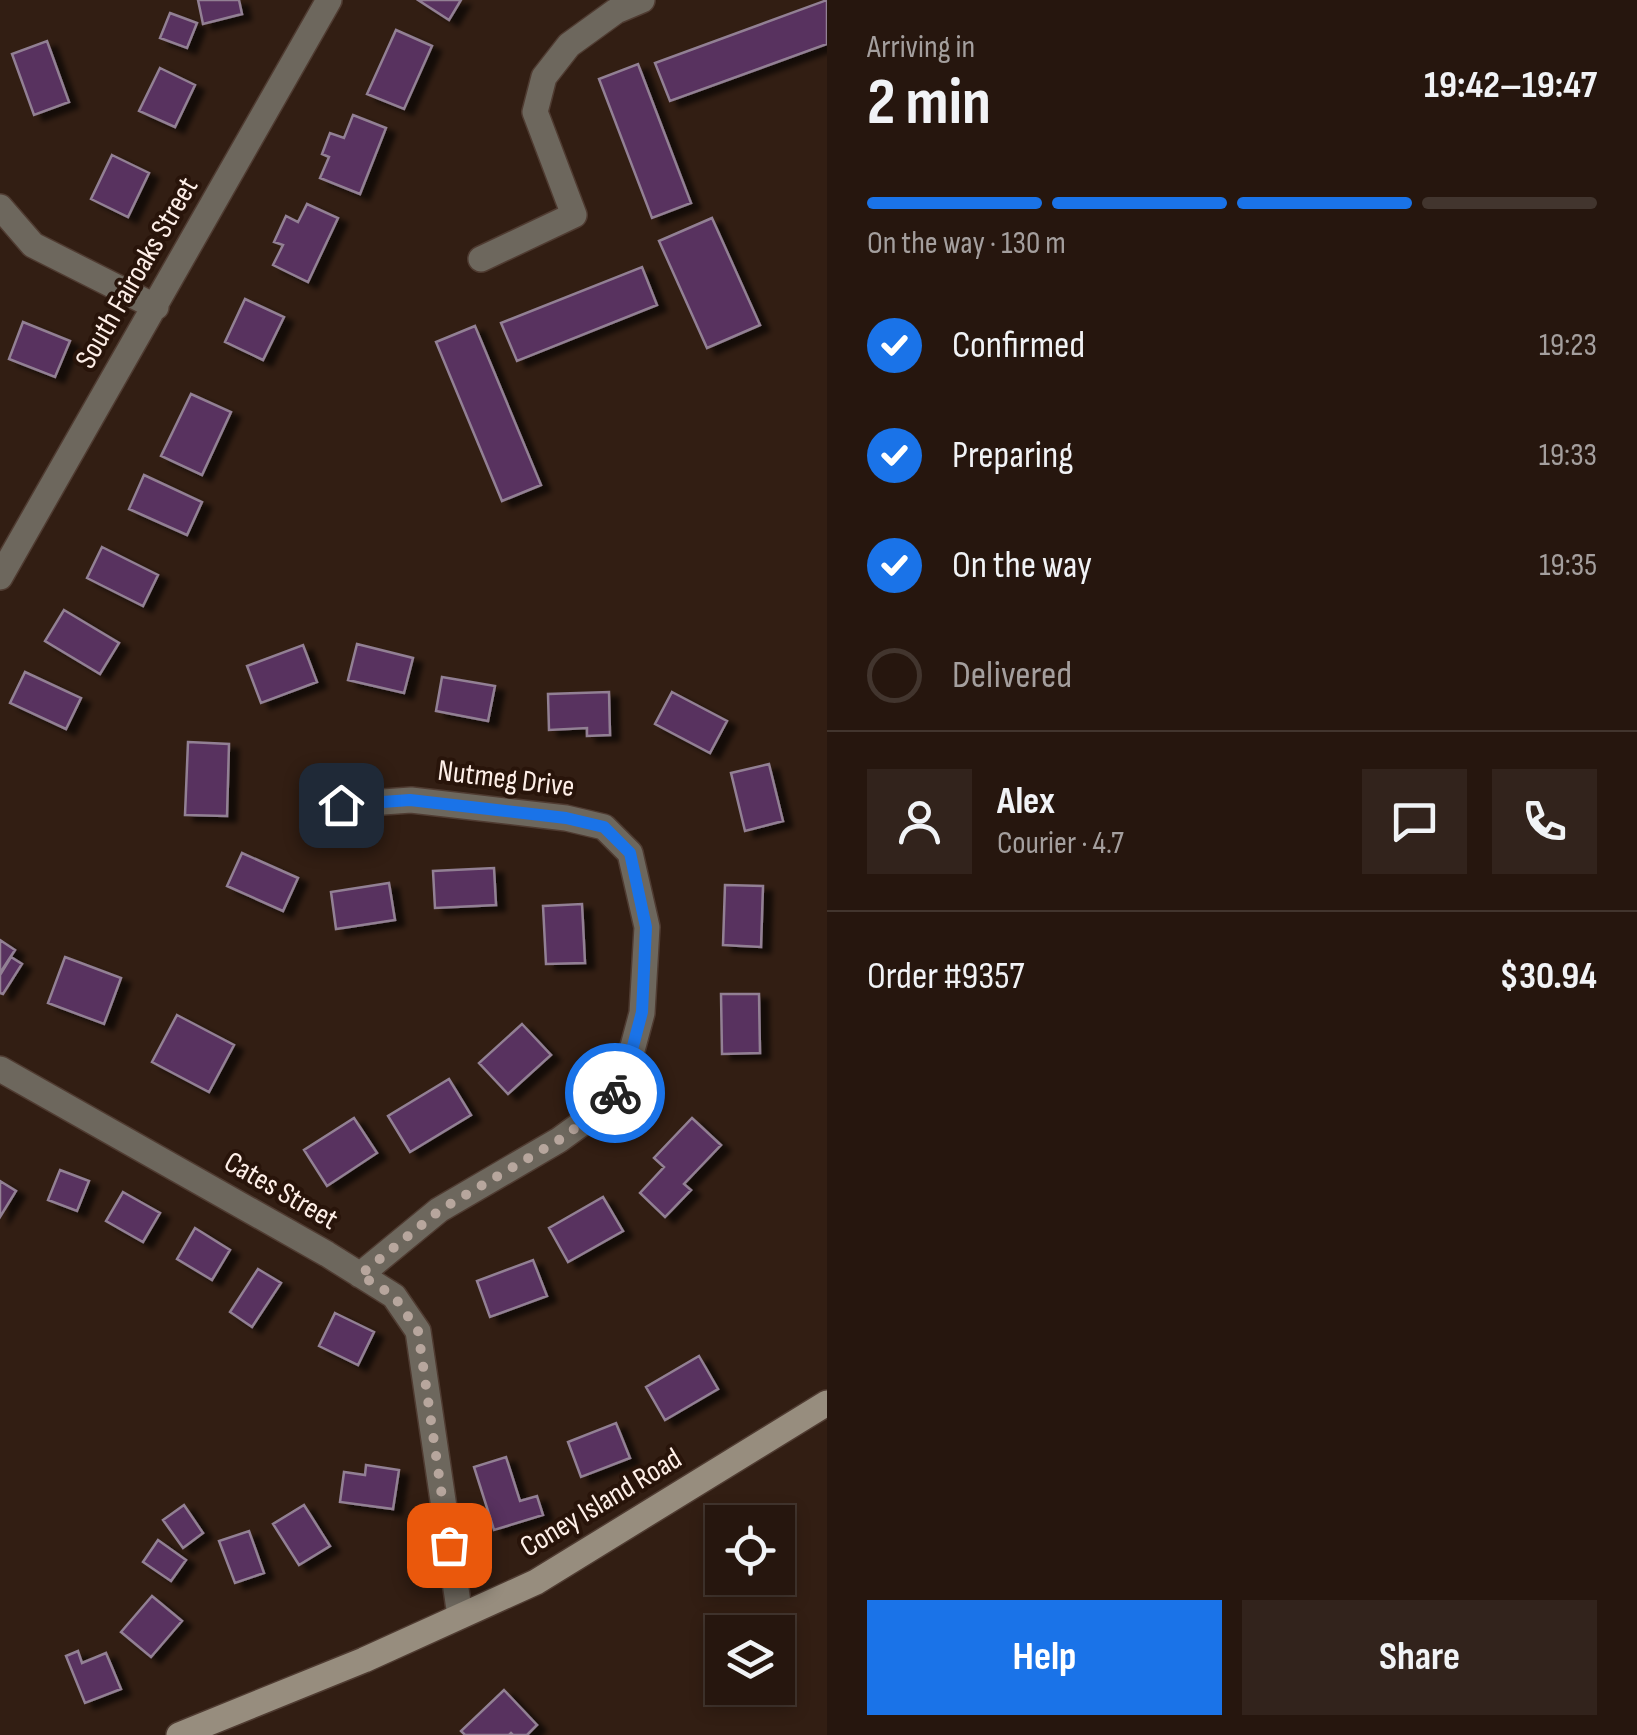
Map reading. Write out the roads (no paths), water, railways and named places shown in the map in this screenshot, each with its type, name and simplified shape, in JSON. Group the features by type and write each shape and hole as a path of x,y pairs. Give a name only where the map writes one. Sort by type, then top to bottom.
{"street":[{"name":"South Fairoaks Street","path":"0,578 329,0"},
{"path":"481,259 574,215 535,112 544,77 569,45 616,11 642,0"},
{"path":"0,207 34,244 156,307"},
{"name":"Nutmeg Drive","path":"341,805 410,800 566,818 604,827 630,853 646,927 642,1012 628,1065 610,1103 559,1140 440,1210 360,1275"},
{"name":"Cates Street","path":"1,1072 310,1244 394,1296 418,1331 460,1616"},
{"name":"Coney Island Road","path":"179,1735 364,1660 536,1582 827,1403"}]}
